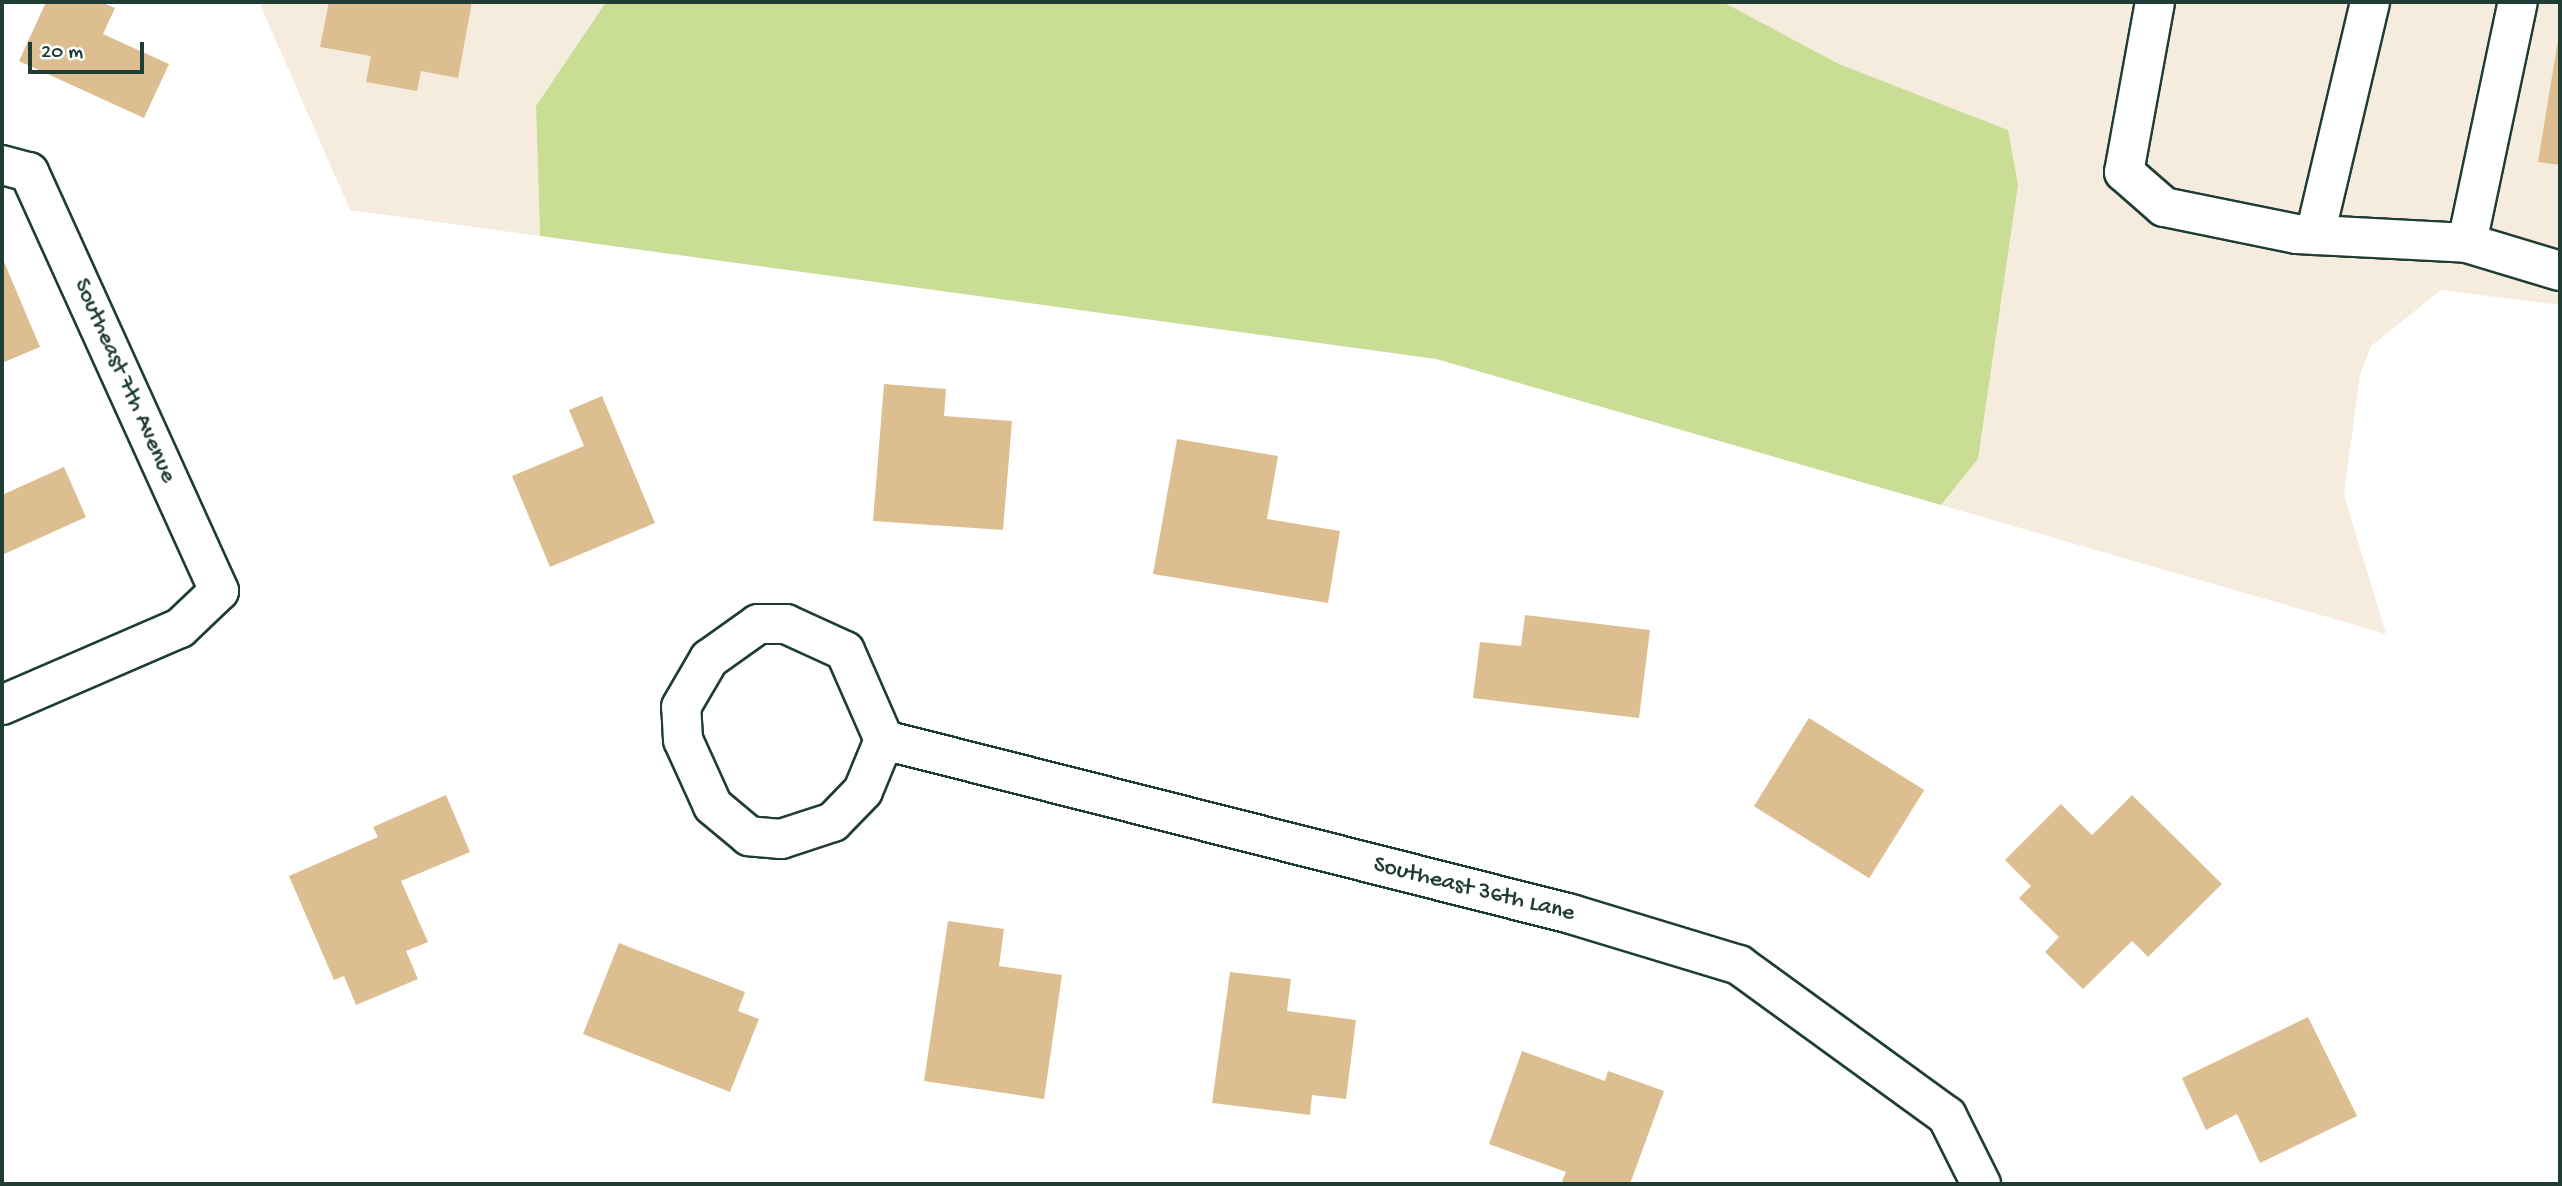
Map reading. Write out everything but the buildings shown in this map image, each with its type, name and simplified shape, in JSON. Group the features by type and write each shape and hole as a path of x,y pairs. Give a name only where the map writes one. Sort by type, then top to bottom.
{"street":[{"path":"2155,2 2124,172 2164,207 2315,235 2467,243 2560,271"},
{"path":"2315,235 2370,2"},
{"path":"2467,243 2518,2"},
{"name":"Southeast 7th Avenue","path":"2,705 180,628 219,591 15,168"},
{"path":"758,624 786,624 845,651 884,740 863,792 833,822 781,839 749,836 713,806 694,772 681,707 709,659 758,624"},
{"name":"Southeast 36th Lane","path":"884,740 1571,914 1739,965 1947,1116 1981,1184"}],"shaded area":[{"path":"259,2 606,2 536,106 540,236 350,210"},
{"path":"1723,2 2560,2 2560,305 2441,290 2371,346 2360,375 2344,495 2386,634 1941,505 1978,459 2008,130 1839,64"}],"green space":[{"path":"606,2 1723,2 1839,64 2008,130 2018,185 1978,459 1941,505 1436,359 540,236 536,106"}]}
